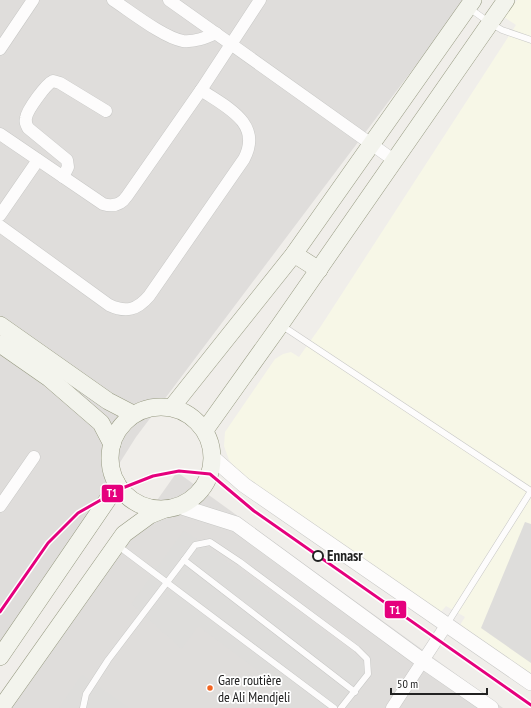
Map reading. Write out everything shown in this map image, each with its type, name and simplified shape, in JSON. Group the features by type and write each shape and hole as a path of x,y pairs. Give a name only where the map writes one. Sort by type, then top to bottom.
{"main road":[{"path":"205,430 319,270 506,0"},
{"path":"172,407 294,254 470,4"},
{"path":"294,254 319,270"},
{"path":"0,325 108,401 134,414"},
{"path":"0,344 49,378 101,423 112,444"},
{"path":"1,708 124,534 150,515 172,508 189,502 207,484 213,458 211,444 205,430 196,420 185,412 172,407 159,406 146,408 134,414 116,432 112,444 110,464 116,482 125,494 137,503 150,508 172,508"},
{"path":"0,657 112,493 116,482"}],"street":[{"path":"0,49 33,0"},
{"path":"113,0 172,37 194,41 216,33"},
{"path":"169,0 395,161"},
{"path":"0,134 103,204 108,206 119,204 127,196 201,90 230,43 260,0"},
{"path":"63,177 68,167 67,160 62,154 30,130 26,121 27,114 47,85 53,81 60,82 106,110"},
{"path":"0,226 109,305 117,309 126,310 135,308 143,303 172,264 248,152 250,143 246,125 240,118 201,90"},
{"path":"0,215 38,160"},
{"path":"0,506 34,456"},
{"path":"213,458 244,484 531,683"},
{"path":"172,508 236,524 423,661 490,708"},
{"path":"392,708 447,624"}],"lane":[{"path":"470,4 490,23 502,30 531,40"},
{"path":"280,325 531,491 447,624"},
{"path":"83,708 86,694 108,660 195,545 210,542 240,562 357,649 367,659 368,674 341,708"},
{"path":"116,544 334,708"},
{"path":"184,560 355,692"}],"shaded area":[{"path":"0,0 465,0 136,437 0,653"},
{"path":"517,0 531,0 531,680 460,625 465,617 446,606 440,613 237,472 229,460 224,446 225,432 275,359 283,354 291,352 299,357 321,326 516,25 504,17"},
{"path":"177,472 503,708 10,708"},
{"path":"525,522 531,524 531,663 481,628"},
{"path":"184,530 370,666 338,708 274,708 284,690 198,626 182,649 131,604"},
{"path":"82,675 129,708 59,708"}],"transit line":[{"name":"T1","path":"0,612 48,543 78,513 120,489 153,476 179,471 210,474 254,511 531,705"}],"place":[{"name":"Ennasr","path":"318,556"},
{"name":"Gare routière de Ali Mendjeli","path":"210,688"}]}
